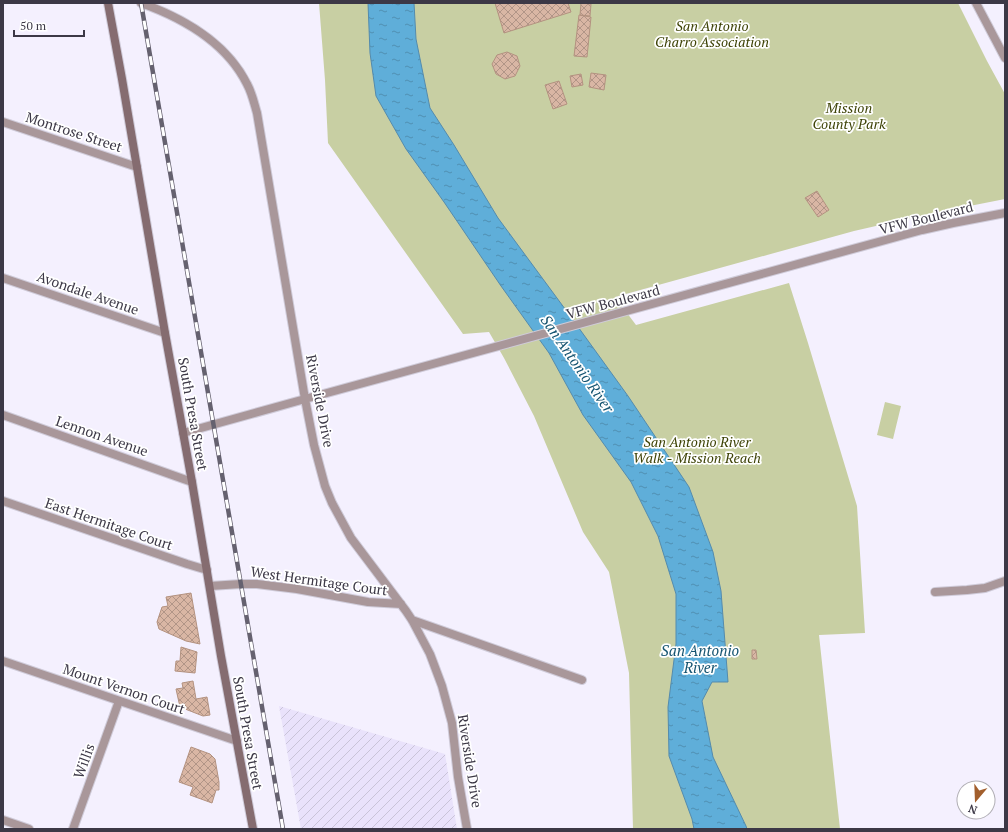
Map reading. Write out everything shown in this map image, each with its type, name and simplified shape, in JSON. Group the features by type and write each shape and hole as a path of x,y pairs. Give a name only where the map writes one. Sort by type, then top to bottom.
{"main road":[{"name":"South Presa Street","path":"108,3 252,829"}],"street":[{"name":"Riverside Drive","path":"141,3 187,23 214,42 232,61 250,92 257,113 305,399 314,445 325,486 332,503 351,538 412,620 430,654 442,686 452,723 458,777 467,829"},
{"path":"976,3 1005,58"},
{"name":"Montrose Street","path":"3,122 137,167"},
{"name":"VFW Boulevard","path":"183,433 922,230 1005,213"},
{"name":"Avondale Avenue","path":"3,278 165,333"},
{"name":"Lennon Avenue","path":"3,415 192,482"},
{"name":"East Hermitage Court","path":"3,501 179,562 207,570"},
{"path":"935,592 985,588 1005,580"},
{"name":"West Hermitage Court","path":"210,586 257,584 297,589 368,602 400,604"},
{"path":"412,620 582,680"},
{"name":"Mount Vernon Court","path":"3,661 237,741"},
{"name":"Willis","path":"73,829 119,701"},
{"path":"3,820 29,829"}],"shaded area":[{"path":"279,706 445,754 457,829 301,829"}],"green space":[{"name":"San Antonio River Walk - Mission Reach","path":"319,3 958,3 1005,94 1005,199 854,231 615,297 636,325 789,283 857,506 865,633 819,635 840,829 633,829 629,673 609,572 583,532 534,416 489,332 463,334 328,143"},
{"path":"885,402 901,406 893,439 877,435"}],"water":[{"name":"San Antonio River","path":"368,3 414,3 416,39 430,108 498,218 628,396 689,487 713,552 721,591 728,682 712,682 702,701 713,757 747,829 694,829 692,819 669,756 668,707 676,644 676,594 658,536 631,482 583,415 549,353 406,149 376,96 370,53"}],"building":[{"path":"495,3 568,3 571,12 504,33"},
{"path":"581,3 591,4 590,16 580,15"},
{"path":"579,15 591,17 587,57 574,56"},
{"path":"507,52 517,56 520,66 515,76 505,79 496,74 492,64 497,55"},
{"path":"591,73 606,75 604,90 589,87"},
{"path":"581,74 583,85 572,87 570,76"},
{"path":"559,81 567,104 553,109 545,85"},
{"path":"817,191 829,210 818,217 805,198"},
{"path":"191,593 200,644 186,641 159,629 157,622 162,607 168,606 166,597"},
{"path":"181,647 197,652 195,673 175,671 176,661 180,661"},
{"path":"752,650 756,650 757,659 752,659"},
{"path":"193,681 196,699 207,697 210,715 203,716 180,707 176,689 183,688 182,683"},
{"path":"191,747 210,754 215,759 219,790 216,790 212,803 190,795 193,787 179,782"}],"railway":[{"path":"141,3 283,829"}],"park label":[{"name":"San Antonio Charro Association","path":"712,34"},
{"name":"Mission County Park","path":"849,116"}]}
